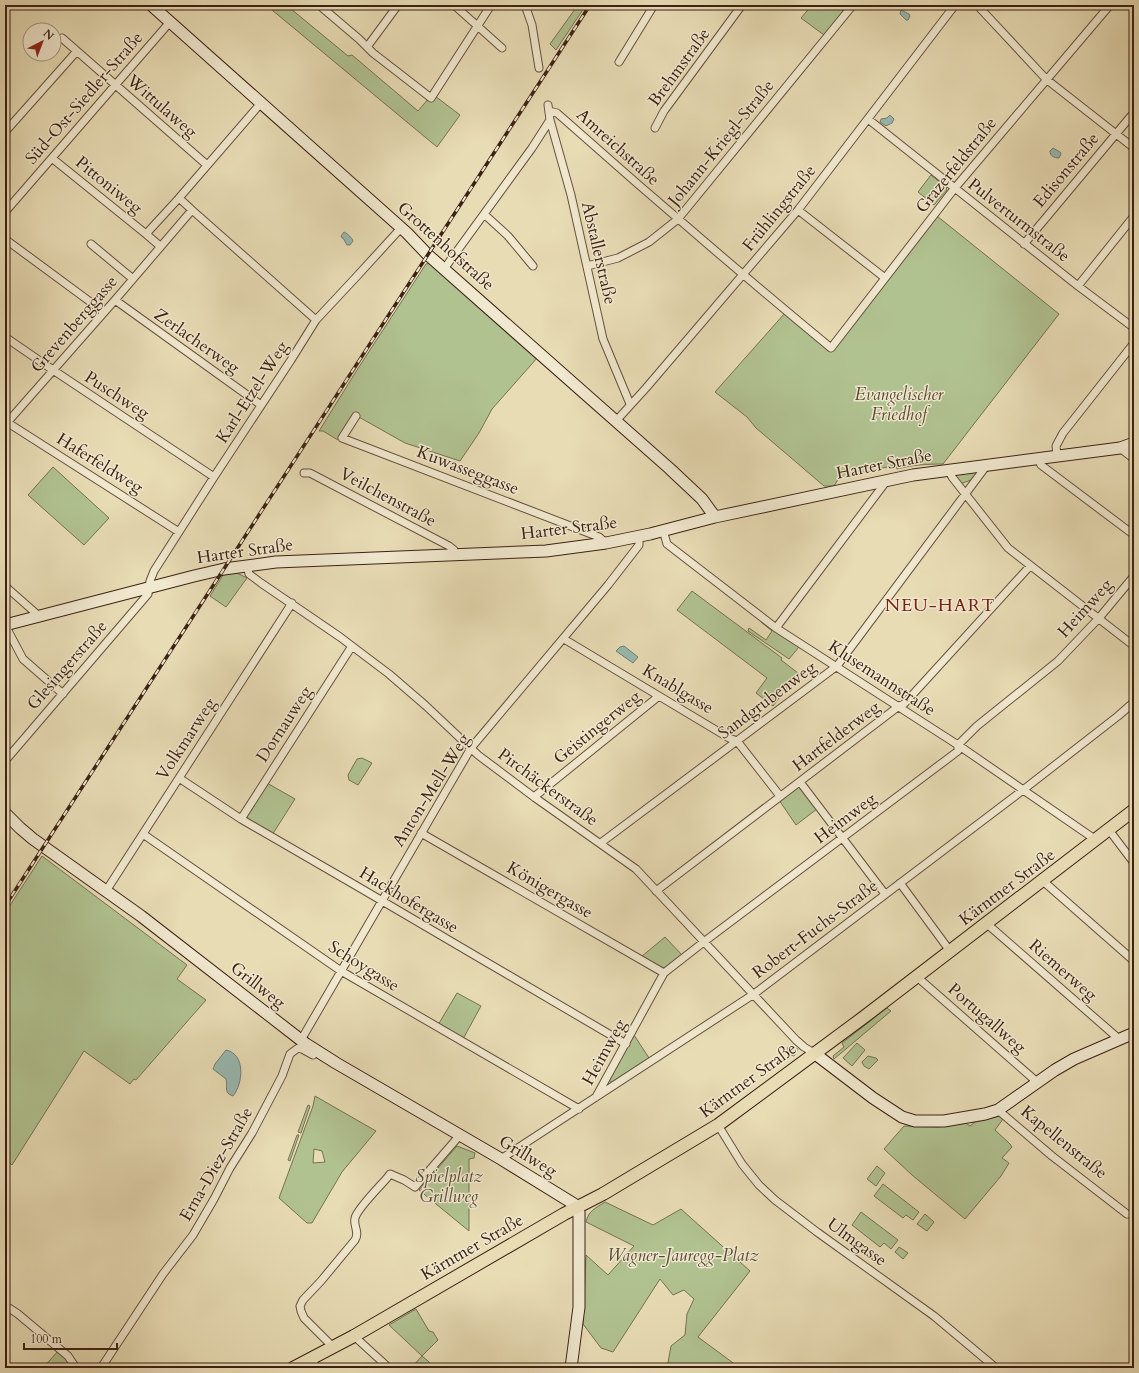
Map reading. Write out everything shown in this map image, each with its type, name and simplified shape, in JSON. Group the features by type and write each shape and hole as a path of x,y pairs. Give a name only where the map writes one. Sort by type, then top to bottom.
{"main road":[{"name":"Grottenhofstraße","path":"151,5 702,499 714,517"},
{"name":"Harter Straße","path":"5,625 194,576 247,566 276,562 313,560 546,551 588,546 639,536 714,517 888,479 948,469 1120,448 1134,443"},
{"name":"Kärntner Straße","path":"293,1368 314,1364 334,1347 532,1232 603,1194 718,1125 864,1017 1134,810"},
{"name":"Grillweg","path":"5,813 20,828 44,847 106,891 301,1040 336,1063 501,1159 574,1204 576,1208"},
{"name":"Kapellenstraße","path":"814,1053 896,1114 908,1120 944,1121 985,1114 998,1110 1055,1070 1075,1058 1134,1033"},
{"path":"571,1368 579,1307 579,1212 576,1208"}],"street":[{"path":"319,5 367,47 431,98 491,5"},
{"path":"367,47 398,5"},
{"path":"454,5 502,48"},
{"path":"525,5 532,25 539,68"},
{"path":"618,62 654,5"},
{"name":"Brehmstraße","path":"655,128 664,111 742,5"},
{"name":"Johann-Kriegl-Straße","path":"587,266 618,258 648,242 678,219 853,5"},
{"name":"Frühlingstraße","path":"616,421 798,210 955,5"},
{"path":"977,5 1046,79 1134,148"},
{"name":"Grazerfeldstraße","path":"831,348 954,188 1110,5"},
{"name":"Süd-Ost-Siedler-Straße","path":"5,212 53,159 170,22"},
{"name":"Wittulaweg","path":"62,38 207,165"},
{"path":"5,132 77,51"},
{"path":"160,246 146,234 261,103"},
{"name":"Amreichstraße","path":"549,108 557,113 743,275 831,348"},
{"name":"Abstallerstraße","path":"549,108 550,120 571,195 603,339 630,404"},
{"name":"Edisonstraße","path":"1024,244 1131,116"},
{"name":"Pulverturmstraße","path":"868,119 1024,244 1134,328"},
{"path":"444,268 532,148 550,120"},
{"name":"Pittoniweg","path":"53,159 146,234"},
{"path":"179,198 316,320"},
{"name":"Grevenberggasse","path":"6,423 192,210"},
{"path":"798,210 885,278"},
{"path":"484,214 508,236 533,266"},
{"path":"1078,286 1134,216"},
{"name":"Karl-Etzel-Weg","path":"149,588 154,571 316,320 401,228"},
{"path":"5,239 104,312"},
{"name":"Grevenberggasse","path":"91,244 133,279"},
{"name":"Zerlacherweg","path":"115,300 261,405"},
{"name":"Puschweg","path":"5,336 53,370 214,477"},
{"path":"1057,456 1056,446 1064,433 1134,344"},
{"name":"Kuwasseggasse","path":"356,416 342,438 599,537 606,543"},
{"name":"Haferfeldweg","path":"6,423 179,532"},
{"path":"1120,448 1134,459"},
{"path":"1038,458 1041,465 1134,535"},
{"name":"Sandgrubenweg","path":"601,844 837,666 985,468 986,464"},
{"path":"948,469 952,477 1008,548 1134,646"},
{"name":"Veilchenstraße","path":"304,473 310,473 442,542 452,549 455,554"},
{"path":"776,628 888,479"},
{"name":"Klusemannstraße","path":"663,530 667,544 776,628 958,745 1096,840"},
{"name":"Anton-Mell-Weg","path":"301,1040 420,833 471,748 608,585 639,545 639,536"},
{"name":"Pirchäckerstraße","path":"247,566 248,572 252,576 352,646 410,691 478,755 534,797 636,869 800,1043 814,1053"},
{"name":"Hartfelderweg","path":"656,891 899,706 904,704 1030,566"},
{"name":"Heimweg","path":"596,1098 664,973 958,751 958,745 977,726 1058,661 1099,618 1134,576"},
{"path":"5,586 39,616"},
{"name":"Glesingerstraße","path":"5,761 148,594 149,588"},
{"name":"Volkmarweg","path":"106,891 292,603"},
{"path":"5,625 23,659 63,694"},
{"name":"Knablgasse","path":"564,639 729,738 737,741 780,796"},
{"name":"Dornauweg","path":"241,819 352,646"},
{"name":"Geistingerweg","path":"534,797 659,696"},
{"name":"Robert-Fuchs-Straße","path":"501,1159 754,994 1024,790 1134,702"},
{"name":"Hackhofergasse","path":"179,778 241,819 626,1044"},
{"path":"800,782 885,894"},
{"path":"1109,830 1134,863"},
{"name":"Königergasse","path":"420,833 664,973"},
{"name":"Schoygasse","path":"143,834 341,971 579,1109"},
{"path":"1043,881 1134,961"},
{"path":"900,883 950,951"},
{"name":"Riemerweg","path":"986,923 1119,1039"},
{"name":"Portugallweg","path":"916,976 1038,1082"},
{"name":"Erna-Diez-Straße","path":"103,1367 163,1274 193,1235 252,1133 282,1076 290,1054 298,1048 302,1049 357,1081 375,1086"},
{"name":"Kapellenstraße","path":"998,1110 1052,1156 1127,1214"},
{"name":"Ulmgasse","path":"718,1125 742,1164 759,1185 775,1200 934,1316 996,1368"},
{"path":"334,1347 302,1315 300,1306 303,1300 355,1240 358,1234 355,1219 358,1212 390,1174 415,1187 460,1135"},
{"path":"9,1308 68,1356 76,1368"},
{"path":"354,1336 389,1368"}],"green space":[{"path":"266,5 291,5 291,9 348,56 352,55 418,111 429,98 435,96 460,115 437,147"},
{"path":"578,5 586,5 556,50 550,44"},
{"path":"812,5 837,5 844,12 824,35 801,18"},
{"path":"931,175 946,187 947,190 934,205 918,192"},
{"name":"Evangelischer Friedhof","path":"937,216 1059,314 943,464 920,465 897,469 896,465 839,478 834,486 824,486 756,428 747,417 715,392 785,313 835,347"},
{"path":"432,263 538,357 492,409 479,433 460,461 405,443 357,416 338,440 323,431 319,431 426,264"},
{"path":"53,467 109,518 84,545 28,495"},
{"path":"979,471 974,479 960,484 954,477 955,474"},
{"path":"237,573 247,578 226,607 210,596 223,575"},
{"path":"692,591 782,658 781,660 798,673 773,706 756,693 767,678 677,610"},
{"path":"762,621 799,647 789,659 748,631 749,628 766,640 772,631 761,622"},
{"path":"362,758 372,763 358,785 349,780 348,775 357,759"},
{"path":"267,783 295,799 272,835 248,819 247,814"},
{"path":"799,787 817,809 796,825 779,800"},
{"path":"42,856 187,965 177,979 206,1000 136,1080 134,1079 130,1084 84,1051 12,1165 5,1159 5,913"},
{"path":"665,937 682,955 664,969 661,969 641,957"},
{"path":"457,993 481,1006 463,1039 438,1025"},
{"path":"887,1008 891,1011 834,1059 833,1056 844,1047 842,1043"},
{"path":"634,1035 649,1058 612,1082 609,1080"},
{"path":"857,1043 865,1050 852,1066 843,1058"},
{"path":"788,1047 798,1049 794,1056 787,1052"},
{"path":"868,1056 878,1060 869,1069 864,1066 862,1062"},
{"path":"315,1096 376,1131 342,1172 312,1223 307,1223 279,1198 313,1106","holes":["314,1149 322,1151 325,1162 313,1163"]},
{"path":"308,1105 310,1106 301,1133 298,1132"},
{"path":"999,1116 1003,1119 995,1130 1012,1147 1002,1158 1009,1163 1001,1176 965,1219 912,1175 884,1149 904,1126 938,1127 966,1123 970,1126 975,1122"},
{"path":"297,1135 299,1135 290,1161 288,1160"},
{"name":"Spielplatz Grillweg","path":"457,1146 475,1153 474,1158 469,1159 469,1231 419,1190"},
{"path":"877,1166 885,1173 876,1186 867,1179"},
{"path":"883,1184 919,1212 913,1220 906,1215 903,1218 874,1196"},
{"name":"Wagner-Jauregg-Platz","path":"605,1202 653,1225 681,1209 750,1271 698,1337 740,1368 667,1368 671,1346 685,1335 687,1314 694,1299 684,1290 673,1295 660,1279 613,1352 601,1348 583,1324 586,1255 608,1275 634,1246 586,1222 591,1212"},
{"path":"861,1212 898,1240 891,1249 884,1243 880,1247 852,1225"},
{"path":"925,1214 934,1222 927,1231 917,1224"},
{"path":"899,1247 908,1253 903,1259 895,1252"},
{"path":"416,1309 429,1331 433,1332 438,1340 422,1356 389,1325"},
{"path":"58,1351 67,1358 73,1368 43,1368"},
{"path":"422,1356 436,1368 411,1368"}],"water":[{"path":"901,10 909,14 910,16 908,20 900,14"},
{"path":"890,115 894,119 892,123 886,126 880,122 881,119 887,118"},
{"path":"1053,148 1060,152 1061,154 1059,158 1054,157 1051,154 1050,151"},
{"path":"344,232 353,241 350,245 347,245 341,236"},
{"path":"624,646 638,657 633,663 616,651 620,647"},
{"path":"226,1050 237,1057 240,1063 241,1070 239,1084 233,1096 227,1091 226,1079 213,1069"}],"railway":[{"path":"5,906 590,5"}],"district":[{"name":"NEU-HART","path":"940,605"}]}
